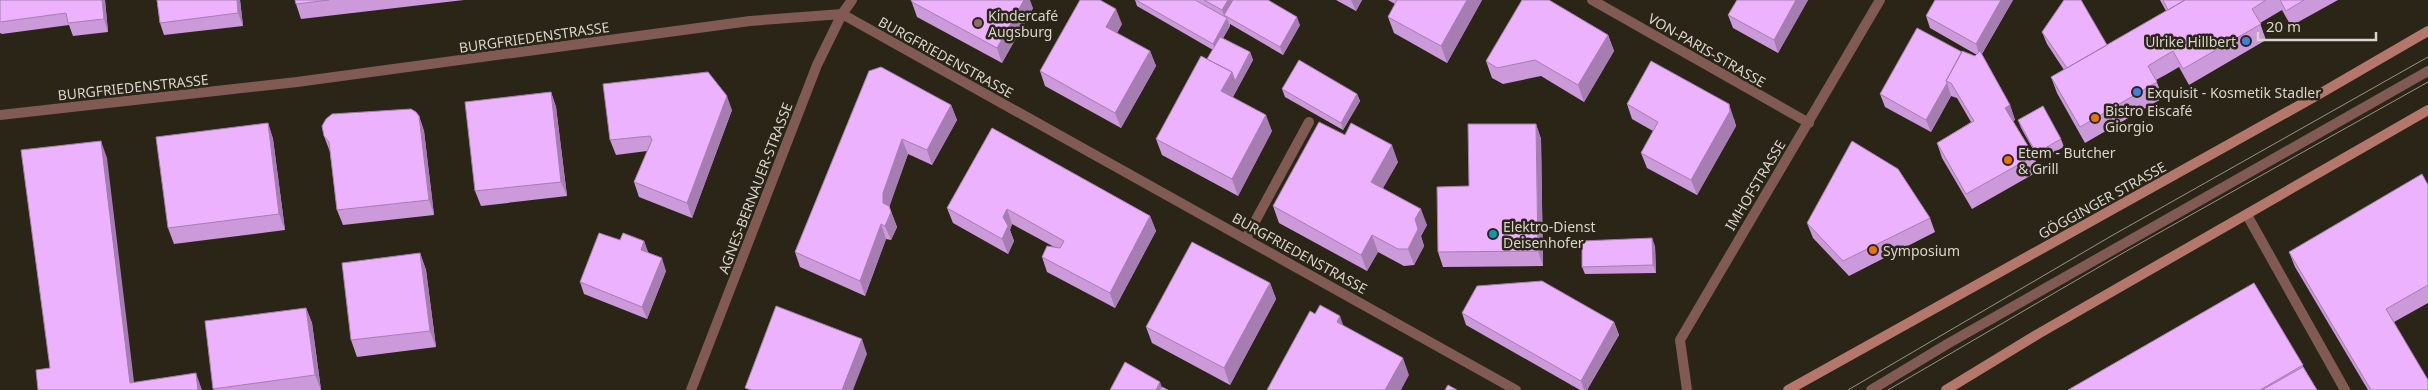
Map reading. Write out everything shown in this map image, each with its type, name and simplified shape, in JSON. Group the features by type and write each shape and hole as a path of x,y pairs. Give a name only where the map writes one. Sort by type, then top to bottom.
{"main road":[{"name":"GÖGGINGER STRASSE","path":"1788,390 2316,96 2428,31"},
{"path":"1946,390 2038,334 2428,110"}],"street":[{"name":"AGNES-BERNAUER-STRASSE","path":"691,390 817,65 842,14 852,0"},
{"name":"VON-PARIS-STRASSE","path":"1592,0 1809,123"},
{"name":"IMHOFSTRASSE","path":"1687,390 1680,340 1880,0"},
{"name":"BURGFRIEDENSTRASSE","path":"0,115 297,82 750,21 842,14 1516,390"},
{"path":"1871,390 1983,323 2428,71"},
{"path":"1246,238 1309,122"},
{"path":"2247,215 2345,390"}],"building":[{"path":"0,0 102,0 104,19 68,23 66,13 0,22"},
{"path":"157,0 237,0 238,13 160,23"},
{"path":"295,0 329,0 296,4"},
{"path":"911,0 1024,0 997,48"},
{"path":"1080,0 1100,0 1116,9 1106,27 1150,51 1115,113 1040,71"},
{"path":"1136,0 1195,0 1227,18 1213,44"},
{"path":"1204,0 1228,0 1222,10"},
{"path":"1233,0 1268,0 1297,17 1280,47 1224,15"},
{"path":"1397,0 1467,0 1441,46 1388,17"},
{"path":"1522,0 1549,0 1608,35 1578,85 1535,60 1497,68 1486,61"},
{"path":"1737,0 1796,0 1774,40 1728,15"},
{"path":"1935,0 2001,0 1976,44 1926,16"},
{"path":"2064,0 2081,0 2107,45 2067,68 2042,32"},
{"path":"2163,0 2185,0 2168,10"},
{"path":"2185,0 2266,0 2252,9 2261,24 2183,69 2173,51 2148,66 2157,82 2080,127 2051,77"},
{"path":"2280,0 2304,0 2286,11"},
{"path":"1917,28 1962,52 1926,120 1880,94"},
{"path":"1220,37 1250,52 1235,81 1232,72 1207,59"},
{"path":"1962,51 1975,56 1980,51 2010,105 2005,108 2034,156 1966,194 1937,143 1974,121 1951,83 1946,81"},
{"path":"1201,56 1232,72 1221,91 1266,115 1232,179 1156,139"},
{"path":"1299,60 1357,94 1341,123 1282,89"},
{"path":"1651,61 1729,104 1730,111 1691,180 1641,153 1658,122 1627,104"},
{"path":"881,67 951,105 927,150 902,139 883,193 883,203 889,206 891,212 885,226 881,224 860,281 795,252 869,71"},
{"path":"708,72 727,96 687,203 634,182 652,140 650,136 610,140 603,84"},
{"path":"551,92 561,182 475,191 465,102"},
{"path":"2043,106 2061,139 2036,153 2018,120"},
{"path":"411,109 419,116 429,200 337,210 329,142 324,136 322,126 326,119 332,114"},
{"path":"1319,122 1345,135 1351,123 1392,145 1371,182 1421,209 1415,219 1418,229 1408,249 1398,249 1372,235 1361,255 1273,206"},
{"path":"268,123 279,214 168,228 156,137"},
{"name":"Elektro-Dienst Deisenhofer","path":"1468,124 1536,124 1538,251 1438,252 1437,187 1469,186"},
{"path":"992,128 1150,216 1110,293 1042,257 1047,246 1060,248 1064,241 1007,209 1003,217 1008,226 1002,239 947,208"},
{"path":"101,141 130,383 196,373 198,390 38,390 36,370 50,368 21,150"},
{"path":"1852,141 1898,169 1930,218 1843,261 1807,223"},
{"path":"2422,174 2428,185 2428,285 2386,309 2428,380 2428,390 2371,390 2289,252"},
{"path":"599,233 620,240 623,233 644,241 641,250 662,258 642,307 580,282"},
{"path":"1652,238 1653,265 1582,267 1582,241"},
{"path":"1192,242 1270,283 1224,368 1146,327"},
{"path":"420,253 430,331 351,340 342,263"},
{"path":"1542,281 1614,322 1581,381 1462,313 1477,286"},
{"path":"2254,283 2303,365 2260,390 2068,390"},
{"path":"1320,305 1340,316 1337,322 1403,358 1385,390 1267,390 1310,311 1315,314"},
{"path":"776,306 862,339 842,390 751,390 745,388"},
{"path":"306,308 315,375 213,389 205,321"},
{"path":"1125,362 1160,382 1156,390 1110,390"},
{"path":"2303,367 2317,390 2262,390"},
{"path":"1448,385 1457,390 1445,390"}],"tram line":[{"path":"1848,390 2113,235 2428,57"},
{"path":"1888,390 2123,253 2428,82"}],"place":[{"name":"Kindercafé Augsburg","path":"978,23"},
{"name":"Ulrike Hillbert","path":"2246,41"},
{"name":"Exquisit - Kosmetik Stadler","path":"2137,92"},
{"name":"Bistro Eiscafé Giorgio","path":"2095,118"},
{"name":"Etem - Butcher & Grill","path":"2008,160"},
{"name":"Elektro-Dienst Deisenhofer","path":"1493,234"},
{"name":"Symposium","path":"1873,250"}]}
